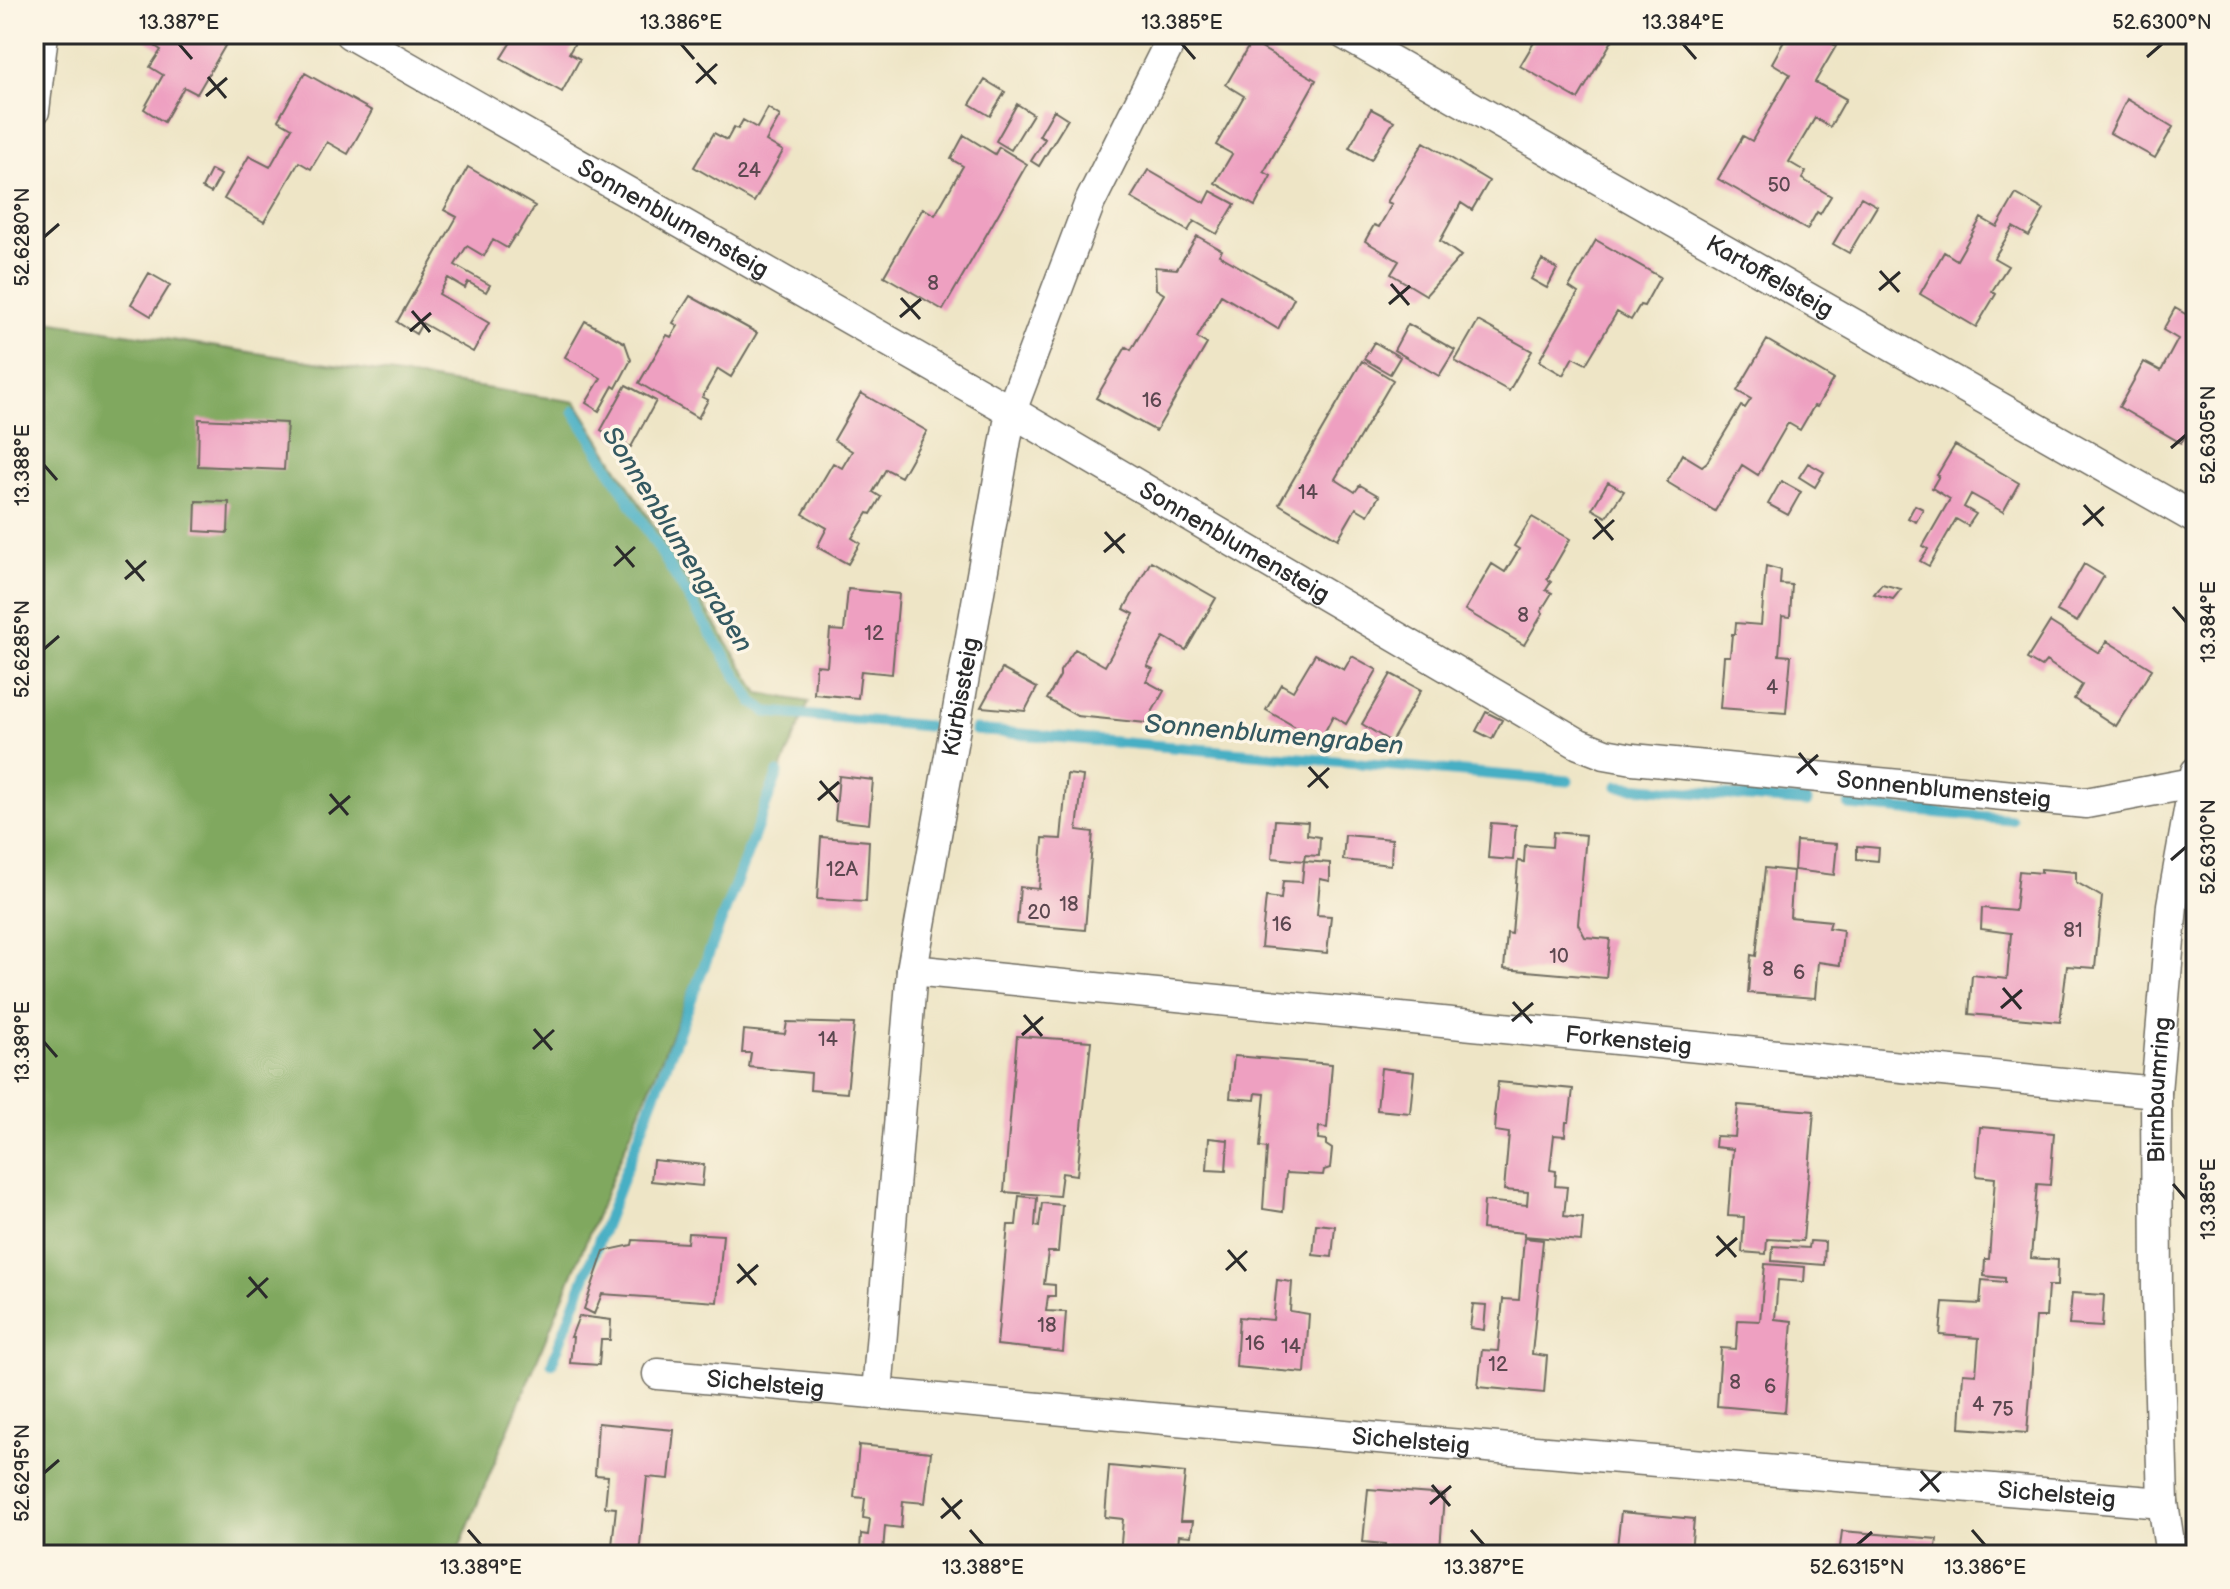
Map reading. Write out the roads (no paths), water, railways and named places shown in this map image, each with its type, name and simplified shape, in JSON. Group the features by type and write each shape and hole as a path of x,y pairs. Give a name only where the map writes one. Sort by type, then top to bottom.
{"street":[{"path":"34,111 43,34"},
{"name":"Sonnenblumensteig","path":"350,34 1011,411 1579,744 1605,754 1649,761 2086,803 2194,778"},
{"name":"Kürbissteig","path":"877,1393 912,970 1011,411 1090,202 1174,34"},
{"name":"Kartoffelsteig","path":"1344,34 2196,519"},
{"name":"Birnbaumring","path":"2171,1555 2163,1503 2157,1293 2156,1092 2172,905 2194,778"},
{"name":"Forkensteig","path":"912,970 2156,1092"},
{"name":"Sichelsteig","path":"658,1374 1364,1437 2163,1503"}],"waterway":[{"name":"Sonnenblumengraben","path":"574,411 753,702 767,712 927,726"},
{"name":"Sonnenblumengraben","path":"975,730 1568,781"},
{"path":"552,1363 778,773"},
{"name":"Sonnenblumengraben","path":"1618,786 1807,802"},
{"name":"Sonnenblumengraben","path":"1849,805 2011,819"}]}
